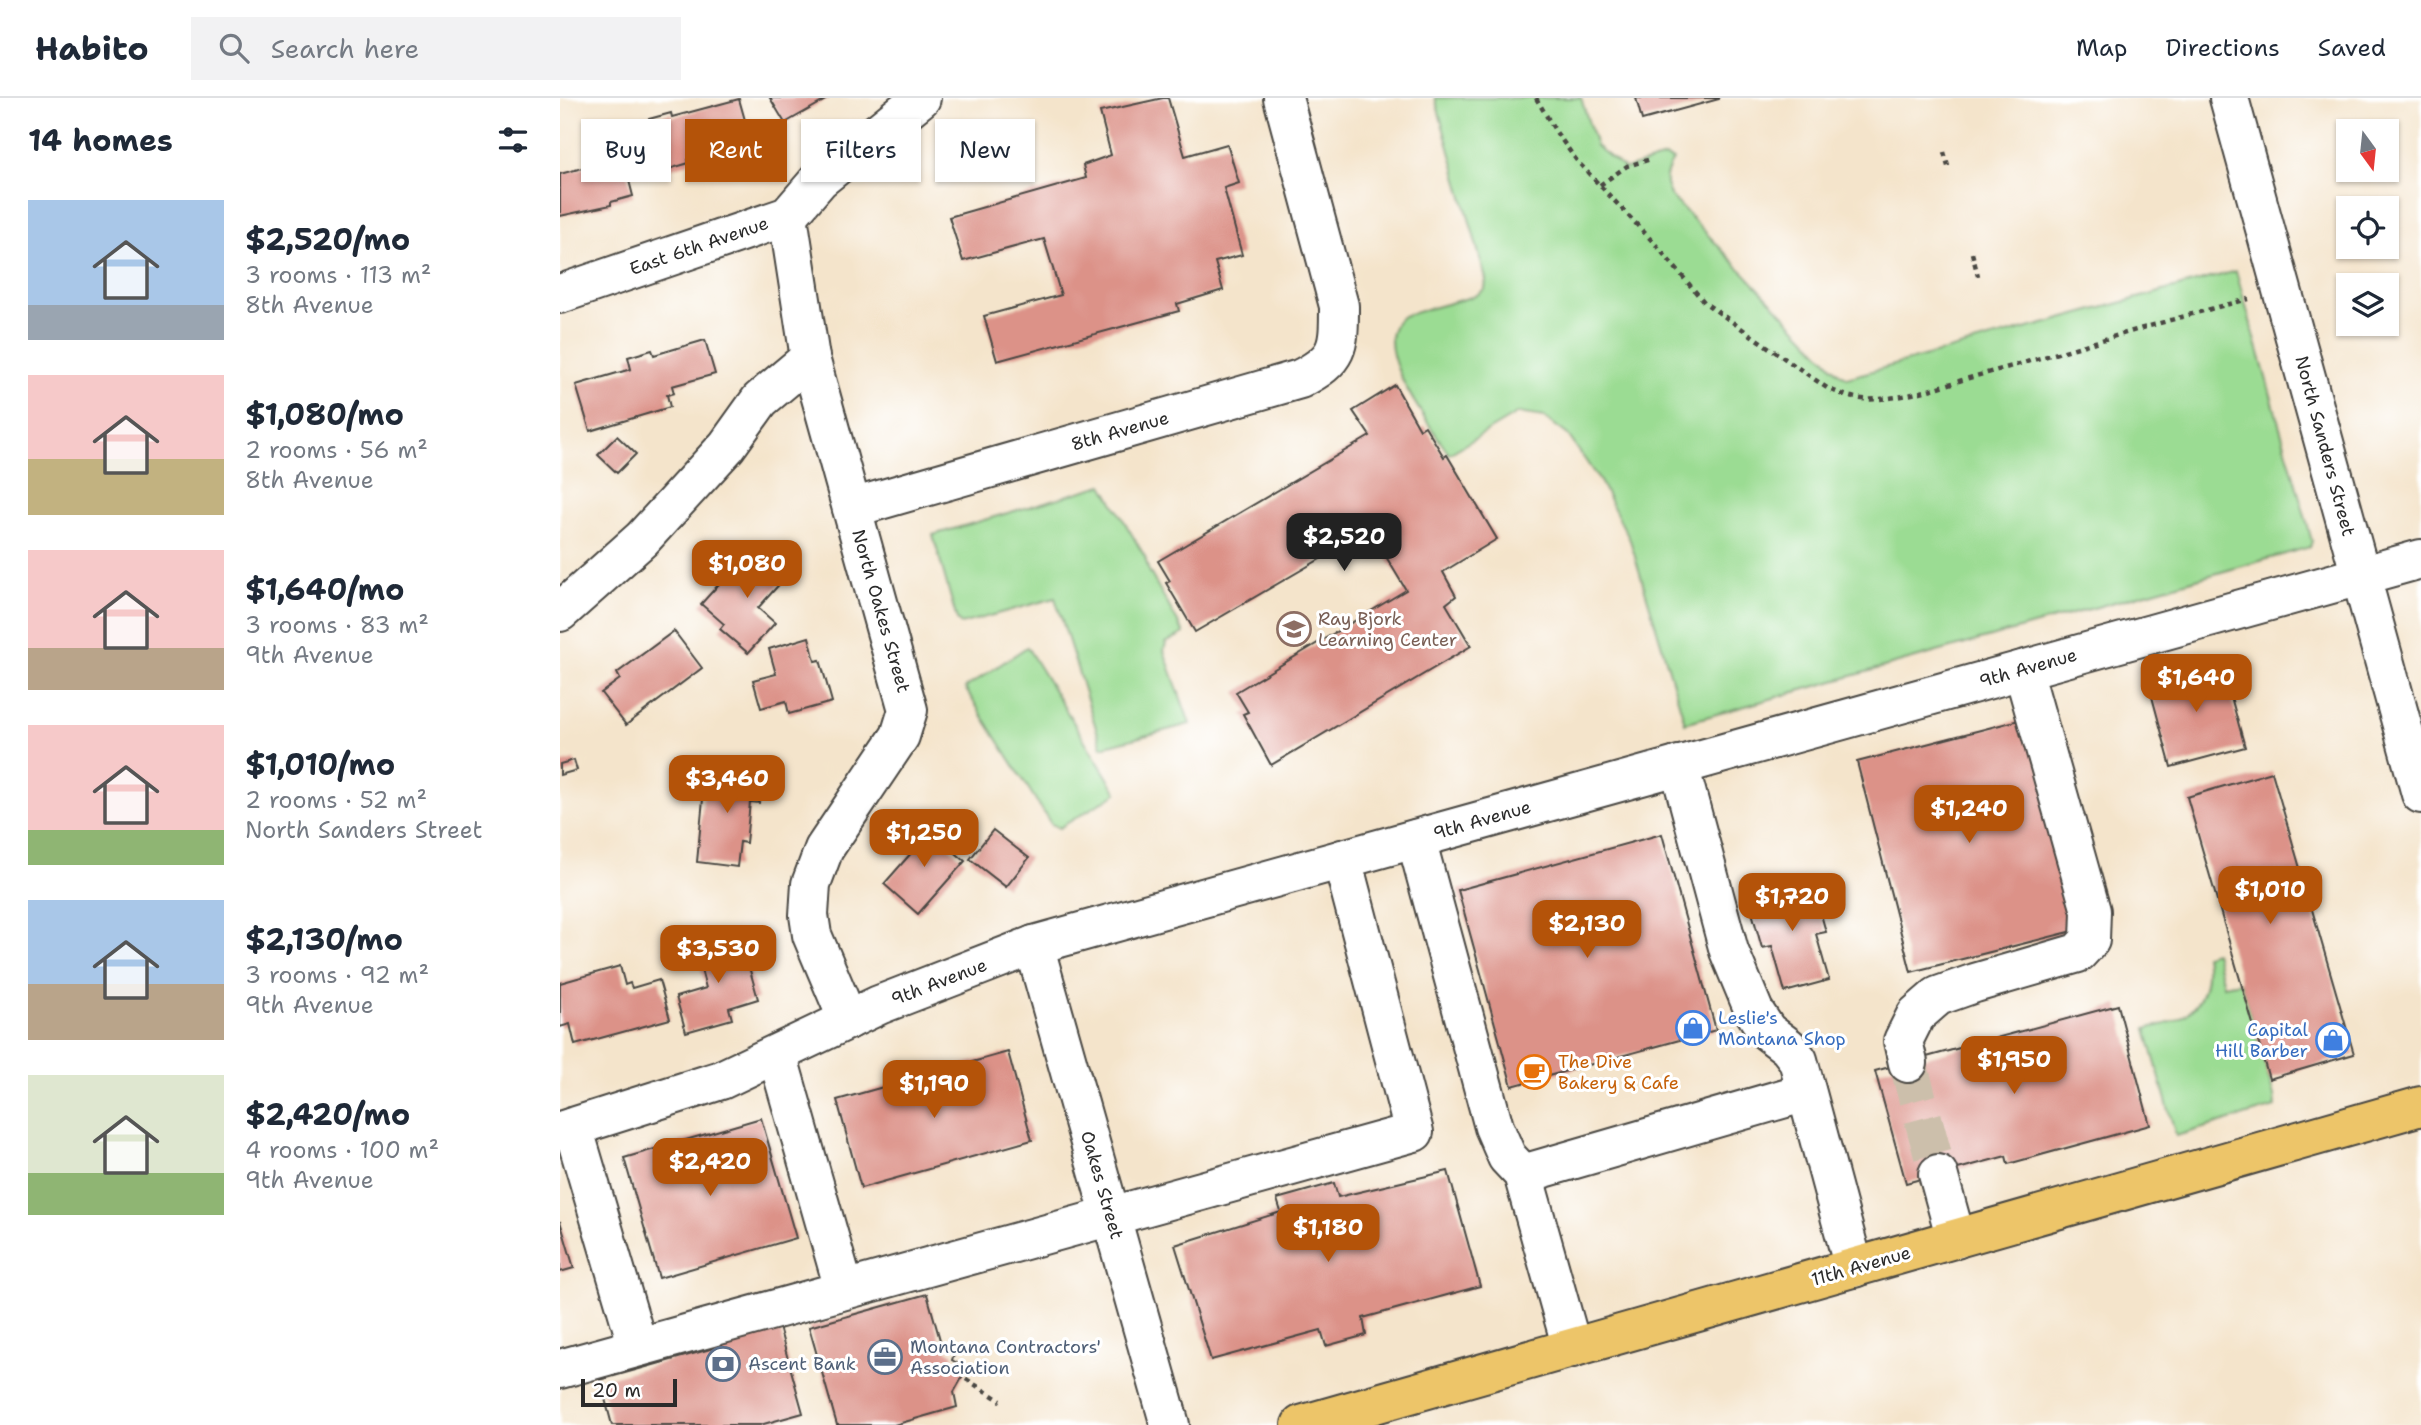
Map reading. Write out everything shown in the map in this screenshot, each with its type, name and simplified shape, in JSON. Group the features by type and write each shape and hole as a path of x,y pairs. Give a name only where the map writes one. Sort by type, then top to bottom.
{"highway":[{"name":"11th Avenue","path":"1301,1425 2421,1107"}],"street":[{"name":"East 6th Avenue","path":"560,294 788,216 820,180 921,98"},
{"name":"8th Avenue","path":"852,508 1300,379 1319,369 1335,354 1339,334 1339,306 1283,98"},
{"name":"North Sanders Street","path":"2229,98 2421,794"},
{"name":"North Oakes Street","path":"788,216 810,358 908,710 900,736 824,849 811,884 809,915 812,935 848,1020"},
{"path":"560,612 642,539 727,446 760,400 810,358"},
{"name":"9th Avenue","path":"567,1129 721,1080 879,1005 1034,945 2421,559"},
{"path":"1908,1063 1903,1041 1916,1015 1938,996 2078,953 2090,940 2091,911 2024,670"},
{"path":"1679,765 1729,951 1754,1011 1768,1031 1788,1047 1798,1060 1854,1268"},
{"path":"1416,839 1494,1127 1507,1157 1523,1174 1572,1348"},
{"path":"560,1368 1414,1132 1342,859"},
{"name":"Oakes Street","path":"1034,945 1170,1425"},
{"path":"777,1054 844,1289"},
{"path":"1523,1174 1806,1092"},
{"path":"567,1129 638,1347"},
{"path":"1938,1174 1956,1239"}],"path":[{"path":"1536,98 1570,151 1705,303 1827,388 1846,397 1881,399 1914,393 2070,350 2141,327 2249,299"},
{"path":"1944,152 1949,170"},
{"path":"1600,185 1627,166 1651,159"},
{"path":"1972,254 1978,276"},
{"path":"966,1379 1001,1401"}],"green space":[{"path":"1435,98 1581,98 1596,146 1625,169 1665,157 1673,160 1666,178 1670,195 1838,372 1847,378 2236,271 2312,541 2310,547 1685,723 1630,540 1601,483 1568,435 1544,417 1518,413 1449,454 1416,405 1396,364 1391,345 1393,329 1403,316 1475,296 1485,289 1486,279"},
{"path":"1103,485 1145,557 1148,569 1184,633 1166,643 1164,651 1190,724 1102,747 1055,598 961,624 957,620 933,535"},
{"path":"1027,647 1117,793 1059,828 1051,824 965,688"},
{"path":"2215,952 2223,985 2241,982 2275,1107 2176,1136 2146,1029 2175,1021 2194,1007 2205,983 2205,955"}],"building":[{"path":"770,98 829,98 787,122 787,119 783,119"},
{"path":"1168,98 1185,156 1227,144 1239,183 1224,188 1242,255 1215,262 1223,290 1177,304 1179,311 997,361 984,316 1061,295 1044,239 963,261 949,217 1086,178 1083,165 1111,155 1100,112"},
{"path":"1636,98 1719,98 1719,99 1642,120"},
{"path":"739,99 745,119 685,119 685,164 671,168 671,119 649,119 671,113 672,117"},
{"path":"581,168 581,182 629,182 633,196 611,202 611,205 560,216 560,174"},
{"path":"705,340 715,374 672,386 674,393 667,395 670,407 590,431 576,385 631,369 628,357 652,350 654,355"},
{"path":"1395,385 1420,429 1425,426 1444,457 1447,455 1497,539 1443,572 1456,596 1446,604 1471,646 1271,765 1243,714 1248,712 1236,692 1406,590 1370,530 1195,632 1166,583 1170,581 1158,561 1370,436 1353,411"},
{"path":"617,436 636,454 617,473 598,455"},
{"path":"774,553 793,569 758,608 775,623 748,653 720,629 724,624 701,604 730,572 734,575 749,558 761,568"},
{"path":"674,631 702,668 626,725 601,693 620,679 617,673"},
{"path":"809,637 815,661 820,660 832,702 789,714 786,701 761,708 753,680 776,674 769,649"},
{"path":"2221,661 2245,747 2171,767 2148,682"},
{"path":"2027,718 2081,929 1911,972 1857,762"},
{"path":"574,760 577,770 560,775 560,764"},
{"path":"724,766 763,770 759,803 750,802 746,843 740,842 737,867 697,862 705,778 722,780"},
{"path":"2272,772 2354,1054 2269,1079 2187,797"},
{"path":"921,823 965,861 918,914 884,884 913,851 904,843"},
{"path":"993,830 1029,858 1006,887 970,859"},
{"path":"1662,834 1716,1030 1512,1086 1458,890"},
{"path":"1811,879 1826,932 1816,934 1829,980 1785,992 1772,946 1762,948 1748,898"},
{"path":"735,935 742,957 746,956 758,999 729,1008 732,1019 686,1032 676,997 706,988 695,947"},
{"path":"620,966 625,985 630,983 632,988 659,980 670,1019 575,1045 570,1024 560,1027 560,983"},
{"path":"2118,1005 2150,1125 2008,1164 2006,1156 1906,1183 1875,1071"},
{"path":"1008,1052 1032,1140 861,1188 837,1100"},
{"path":"761,1118 796,1238 659,1278 624,1158"},
{"path":"1448,1171 1480,1286 1363,1318 1366,1335 1326,1346 1321,1330 1211,1360 1175,1245 1281,1212 1277,1199 1334,1183 1338,1197"},
{"path":"560,1221 574,1268 560,1272"},
{"name":"Montana Contractors' Association","path":"927,1294 942,1347 954,1354 952,1360 967,1369 954,1392 957,1407 894,1425 837,1425 809,1327"},
{"name":"Ascent Bank","path":"779,1327 803,1413 760,1425 612,1425 600,1380 714,1348 712,1339"}],"tunnel":[{"path":"1908,1063 1938,1174"}],"place":[{"name":"Ray Bjork Learning Center","path":"1294,629"},
{"name":"Leslie's Montana Shop","path":"1693,1028"},
{"name":"Capital Hill Barber","path":"2333,1040"},
{"name":"The Dive Bakery & Cafe","path":"1534,1072"},
{"name":"Montana Contractors' Association","path":"885,1357"},
{"name":"Ascent Bank","path":"723,1364"}]}
